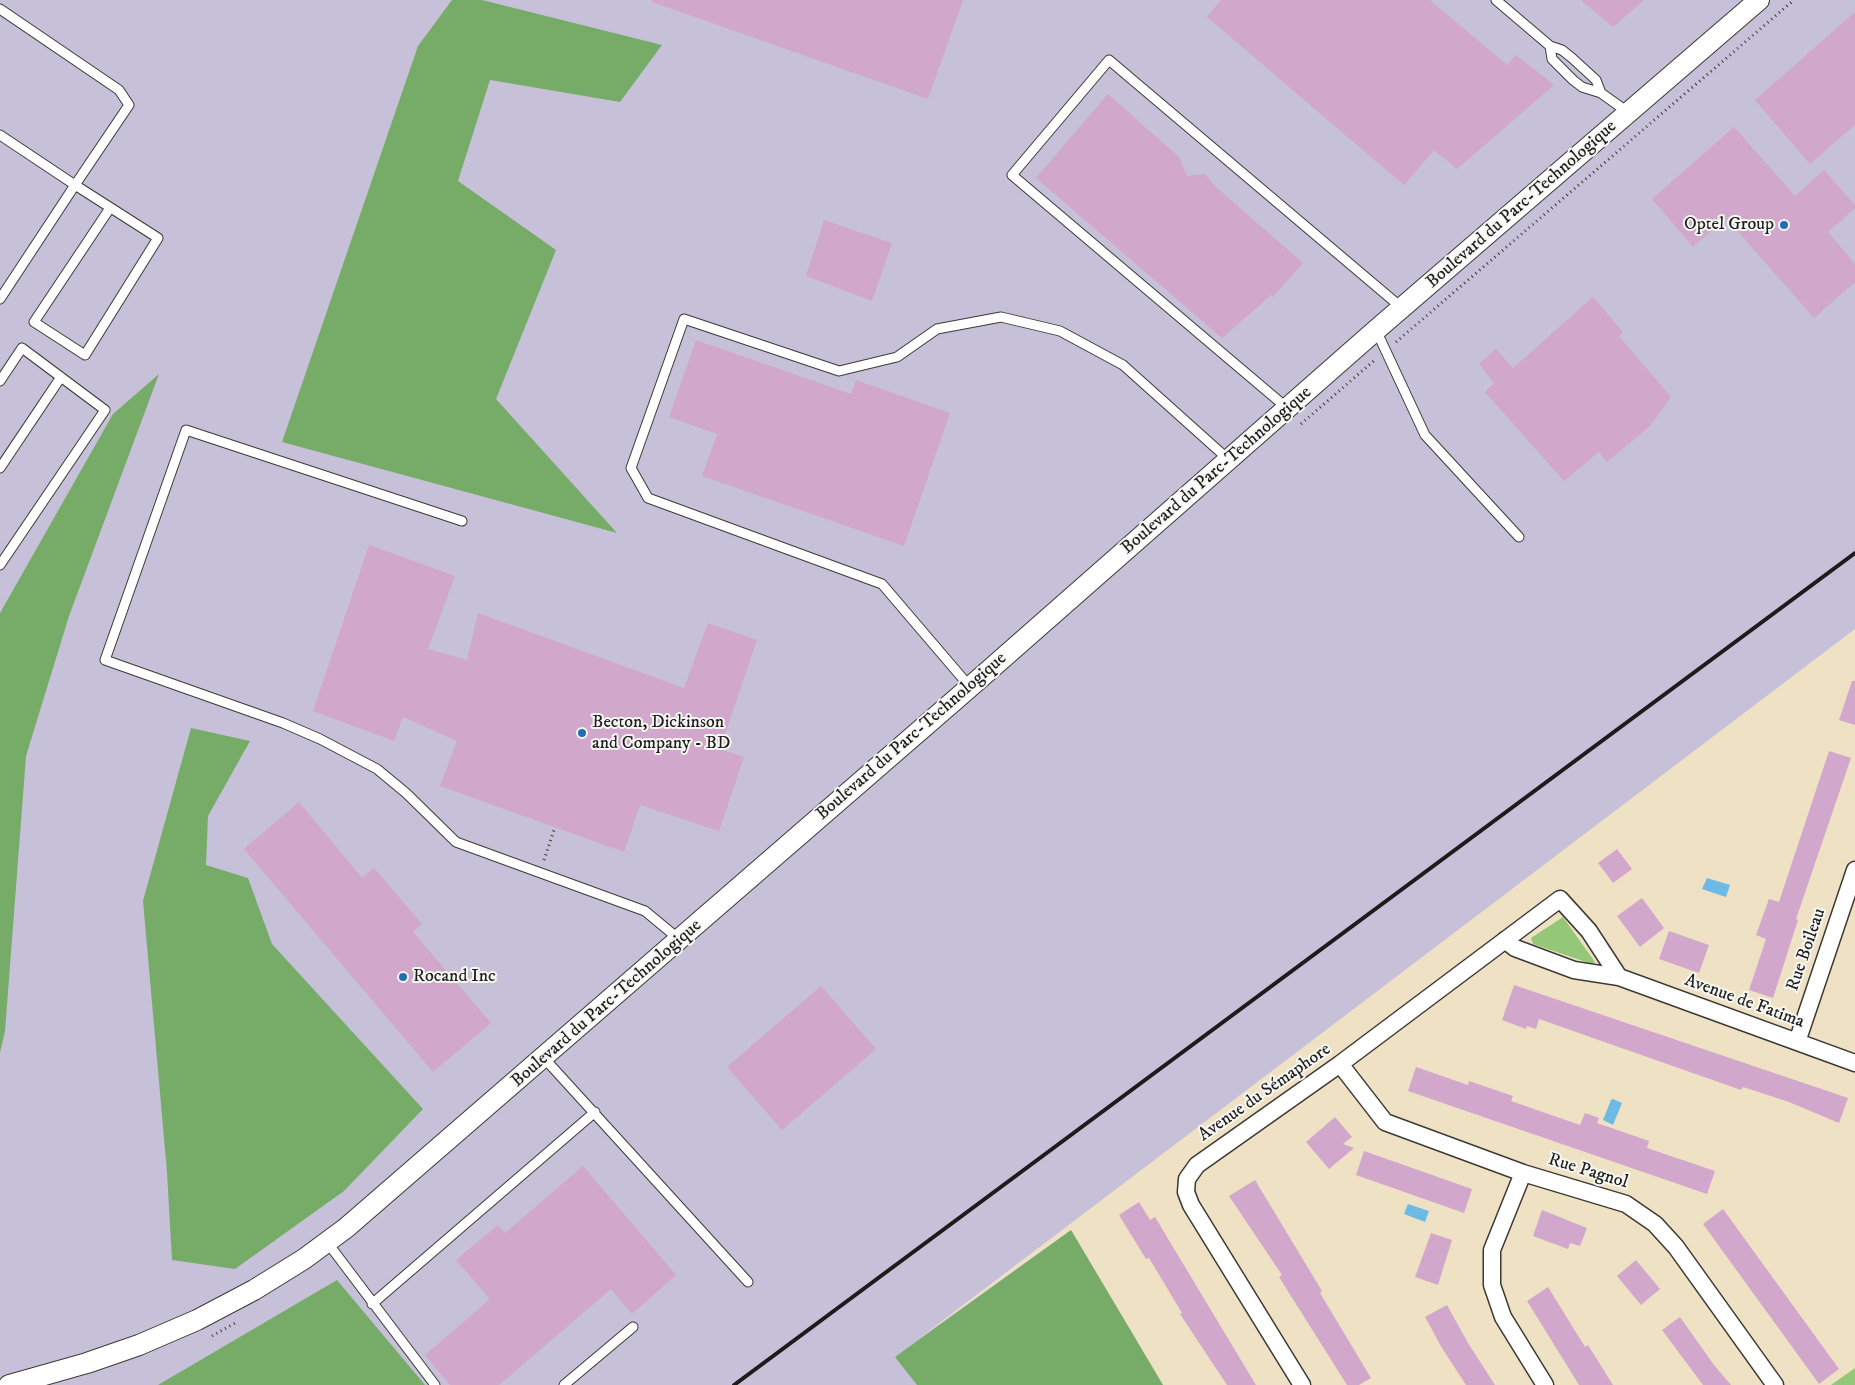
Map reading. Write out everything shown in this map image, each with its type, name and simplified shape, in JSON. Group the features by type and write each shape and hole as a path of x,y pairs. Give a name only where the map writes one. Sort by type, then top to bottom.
{"street":[{"name":"Boulevard du Parc-Technologique","path":"9,1385 87,1363 130,1348 197,1320 254,1290 327,1242 392,1191 1376,330 1759,0"},
{"name":"Rue Boileau","path":"1797,1042 1855,870"},
{"name":"Avenue du Sémaphore","path":"1302,1385 1200,1220 1186,1192 1187,1179 1197,1165 1340,1064 1560,900 1589,931 1619,977"},
{"name":"Avenue de Fatima","path":"1505,940 1515,948 1574,970 1619,977 1855,1064"},
{"name":"Rue Pagnol","path":"1340,1064 1384,1122 1523,1173 1626,1204 1655,1224 1676,1247 1775,1385"},
{"path":"1523,1173 1492,1250 1492,1285 1503,1317 1545,1385"}],"lane":[{"path":"1496,0 1550,46 1562,50 1596,80 1601,93"},
{"path":"0,9 120,90 129,105 0,299"},
{"path":"1550,46 1552,59 1558,67 1582,87 1601,93 1629,113"},
{"path":"1288,408 1012,174 1109,60 1403,308"},
{"path":"0,135 158,238 85,356 34,322 110,208"},
{"path":"970,687 882,584 648,498 631,468 684,319 839,371 897,358 937,329 1001,317 1060,331 1123,365 1229,460"},
{"path":"1376,330 1425,434 1519,537"},
{"path":"0,381 22,348 105,410 0,565"},
{"path":"0,468 60,377"},
{"path":"462,521 186,430 105,660 284,723 334,746 377,769 456,842 646,911 680,940"},
{"path":"544,1058 748,1282"},
{"path":"372,1304 595,1112"},
{"path":"327,1242 435,1385"},
{"path":"564,1385 633,1327"}],"path":[{"path":"545,857 555,827"}],"shaded area":[{"path":"0,0 1855,0 1855,629 917,1340 1071,1230 1163,1385 0,1385"}],"green space":[{"path":"452,0 482,0 662,45 620,102 490,80 458,181 556,250 496,399 617,533 282,442 418,46"},
{"path":"159,374 69,616 26,756 5,1031 0,1053 0,613 113,414"},
{"path":"191,728 250,741 208,816 206,865 248,878 272,944 423,1109 344,1191 235,1269 172,1260 167,1172 143,901"},
{"path":"1563,917 1595,962 1592,964 1533,944 1531,938"},
{"path":"1071,1230 1163,1385 917,1385 895,1357"},
{"path":"337,1280 425,1385 158,1385"},
{"path":"1855,1368 1855,1385 1831,1385"}],"water":[{"path":"1707,878 1730,885 1726,897 1702,889"},
{"path":"1613,1099 1622,1103 1613,1125 1603,1120"},
{"path":"1408,1204 1429,1211 1425,1222 1404,1214"}],"building":[{"path":"652,0 963,0 928,99 652,2"},
{"path":"1221,0 1430,0 1507,65 1516,55 1554,85 1457,169 1434,150 1404,185 1207,17"},
{"path":"1581,0 1644,0 1613,27"},
{"path":"1855,12 1855,125 1810,164 1755,100"},
{"path":"1108,94 1179,157 1187,176 1205,174 1216,187 1303,263 1273,297 1271,295 1222,338 1036,178"},
{"name":"Optel Group","path":"1734,127 1795,196 1824,170 1855,205 1855,208 1828,232 1855,264 1855,282 1814,318 1726,218 1693,247 1652,199"},
{"path":"824,220 892,243 872,301 806,276"},
{"path":"1593,297 1623,332 1619,336 1671,397 1650,426 1607,462 1599,452 1564,481 1485,392 1494,383 1479,364 1496,349 1513,368"},
{"path":"696,340 851,394 856,380 950,413 904,546 702,476 717,434 669,417"},
{"name":"Becton, Dickinson and Company - BD","path":"369,545 455,576 428,649 467,660 478,613 684,688 708,623 757,640 720,749 744,757 719,831 640,805 624,852 440,786 457,741 403,717 394,741 313,711"},
{"path":"1852,681 1855,681 1855,725 1839,720"},
{"path":"1829,751 1851,758 1796,919 1798,920 1773,998 1749,990 1766,939 1756,935 1769,899 1779,902"},
{"name":"Rocand Inc","path":"299,802 362,878 374,868 422,924 413,932 491,1023 433,1072 244,849"},
{"path":"1617,849 1632,869 1613,883 1598,863"},
{"path":"1642,898 1664,928 1640,947 1617,916"},
{"path":"1669,931 1709,945 1699,973 1659,959"},
{"path":"1514,985 1848,1098 1839,1123 1789,1102 1743,1087 1741,1090 1539,1019 1536,1029 1527,1026 1526,1029 1502,1020"},
{"path":"821,986 876,1049 782,1130 727,1067"},
{"path":"1416,1067 1468,1085 1469,1081 1513,1096 1511,1101 1580,1125 1585,1113 1599,1118 1597,1123 1649,1141 1647,1148 1715,1171 1707,1194 1408,1091"},
{"path":"1335,1117 1352,1137 1343,1144 1354,1148 1329,1169 1306,1142"},
{"path":"1364,1151 1472,1189 1464,1213 1356,1175"},
{"path":"583,1166 676,1275 632,1314 611,1289 499,1385 450,1385 425,1355 490,1299 456,1260 498,1225 505,1233"},
{"path":"1255,1180 1322,1291 1320,1293 1371,1378 1359,1385 1347,1385 1279,1277 1282,1275 1229,1196"},
{"path":"1139,1202 1150,1220 1155,1217 1256,1385 1227,1385 1180,1314 1182,1313 1149,1258 1146,1259 1119,1215"},
{"path":"1723,1209 1839,1369 1819,1384 1703,1224"},
{"path":"1542,1210 1587,1228 1580,1246 1570,1243 1568,1249 1533,1236"},
{"path":"1431,1233 1452,1240 1438,1285 1415,1277"},
{"path":"1636,1260 1660,1289 1641,1305 1617,1276"},
{"path":"1548,1287 1585,1347 1588,1345 1613,1385 1579,1385 1527,1301"},
{"path":"1447,1305 1468,1343 1495,1385 1466,1385 1442,1348 1425,1317"},
{"path":"1680,1317 1714,1365 1731,1385 1703,1385 1662,1330"}],"railway":[{"path":"734,1385 1855,553"}],"place":[{"name":"Optel Group","path":"1784,225"},
{"name":"Becton, Dickinson and Company - BD","path":"582,733"},
{"name":"Rocand Inc","path":"403,977"}]}
